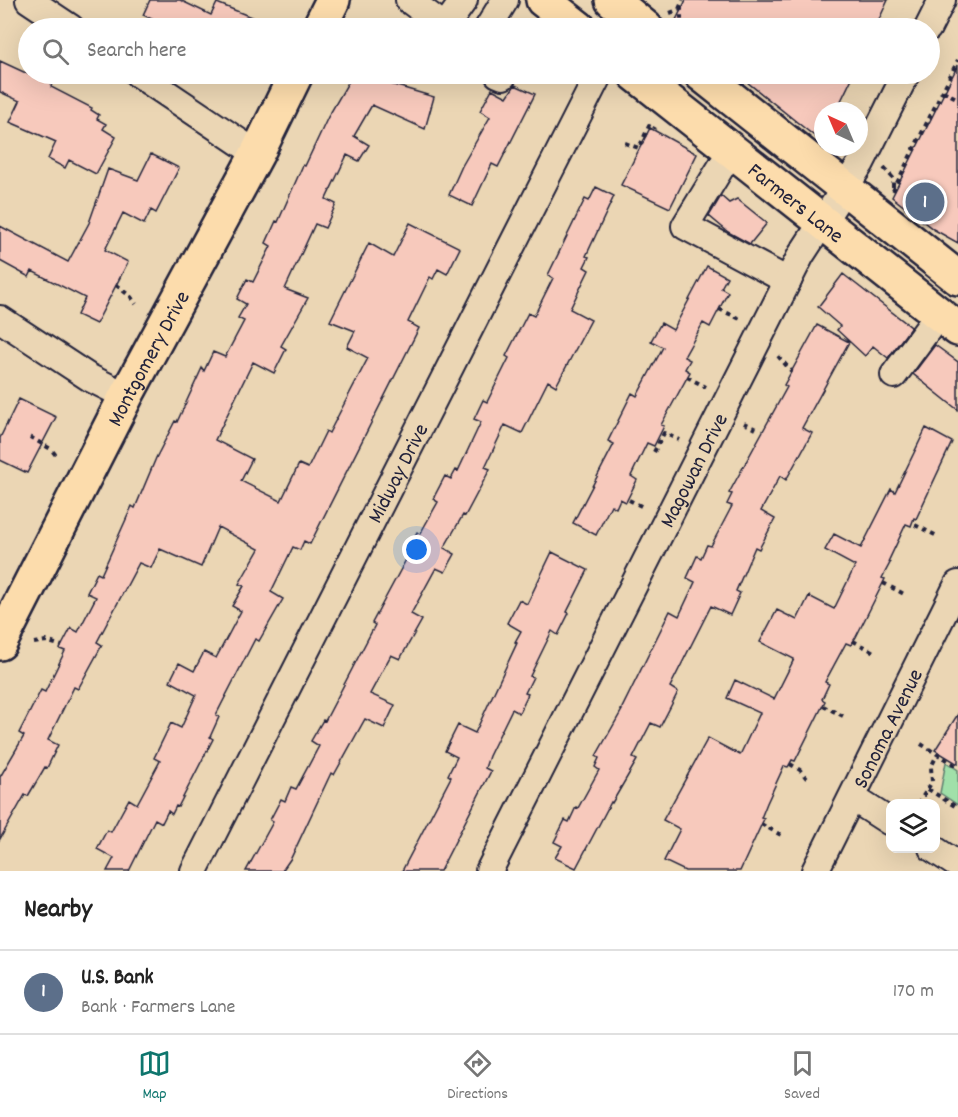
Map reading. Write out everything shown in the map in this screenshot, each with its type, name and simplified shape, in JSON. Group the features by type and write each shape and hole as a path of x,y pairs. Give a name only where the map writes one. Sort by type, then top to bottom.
{"main road":[{"path":"324,18 333,0"},
{"path":"543,0 566,18"},
{"name":"Montgomery Drive","path":"0,643 126,396 292,84"},
{"name":"Farmers Lane","path":"647,84 948,322"},
{"name":"Farmers Lane","path":"714,84 958,278"}],"street":[{"path":"29,0 56,18"},
{"path":"409,0 433,18"},
{"path":"451,18 464,0"},
{"path":"494,18 505,0"},
{"path":"933,18 942,0"},
{"path":"153,84 256,154"},
{"name":"Midway Drive","path":"194,871 594,84"},
{"name":"Magowan Drive","path":"489,871 808,241 861,162 901,84"},
{"path":"731,151 685,226 788,281"},
{"path":"0,318 90,378 126,396"},
{"path":"894,375 948,322"},
{"name":"Sonoma Avenue","path":"815,871 958,584"},
{"path":"853,798 886,819"},
{"path":"938,853 958,865"}],"path":[{"path":"678,10 683,0"},
{"path":"893,190 958,60"},
{"path":"942,91 958,99"},
{"path":"625,143 639,148 649,126 654,129 657,122"},
{"path":"116,285 136,304"},
{"path":"719,309 744,321"},
{"path":"773,351 792,372"},
{"path":"687,377 709,389"},
{"path":"738,420 756,429"},
{"path":"654,452 664,433 682,442"},
{"path":"30,437 42,442 58,458"},
{"path":"629,500 648,509"},
{"path":"915,525 937,536"},
{"path":"883,583 906,595"},
{"path":"34,643 46,641 62,646"},
{"path":"853,641 876,653"},
{"path":"823,706 843,716"},
{"path":"921,744 958,767"},
{"path":"921,799 932,782 932,767 937,755"},
{"path":"790,764 800,770 809,781"},
{"path":"928,789 958,808"},
{"path":"761,824 782,835"}],"green space":[{"path":"946,762 958,770 958,805 940,793"}],"building":[{"path":"150,0 180,0 211,15 217,3 254,18 149,18 143,15"},
{"path":"686,0 888,0 880,18 677,18"},
{"path":"0,61 18,69 18,84 52,84 51,87 92,108 91,110 99,115 97,119 106,124 103,129 116,137 96,174 69,160 65,168 48,159 56,142 10,122 20,101 0,92"},
{"path":"958,65 958,243 933,229 892,197"},
{"path":"347,84 390,84 434,97 425,129 372,105 354,136 369,145 359,161 347,155 326,199 336,204 325,228 315,224 285,289 308,298 281,346 286,349 274,373 253,362 215,440 252,459 241,481 281,501 299,464 308,468 326,431 329,433 368,358 347,347 355,331 330,321 369,243 393,257 410,223 460,248 447,274 438,269 433,279 430,277 408,322 419,328 310,544 304,541 300,550 293,547 271,592 283,599 259,641 255,639 216,715 219,717 210,737 213,739 178,807 176,806 172,814 168,811 162,823 155,819 129,871 107,871 114,858 97,849 107,830 111,832 129,799 137,804 160,761 154,758 171,723 181,728 196,695 170,681 179,663 194,671 204,652 216,658 241,611 232,606 244,586 239,584 259,549 218,527 201,567 160,549 151,568 139,563 97,642 102,645 78,689 74,687 48,740 58,745 47,768 45,767 28,796 25,795 0,839 0,777 24,736 19,733 41,690 45,692 65,651 60,649 71,628 78,632 96,597 87,593 97,573 101,575 132,506 135,508 156,458 175,421 177,422 202,368 204,371 213,352 225,357 244,321 238,318 246,304 237,299 247,279 253,282 271,246 266,243 328,117"},
{"path":"749,84 849,84 840,102 814,102 814,136"},
{"path":"515,85 535,94 498,167 492,164 472,206 449,195 462,166 490,117 480,111 492,89 507,97"},
{"path":"650,128 697,154 670,208 621,185"},
{"path":"151,154 179,168 156,213 151,210 144,224 123,213 105,250 128,262 96,324 77,315 85,298 32,271 29,277 0,261 0,226 68,262 89,223 108,169 138,180"},
{"path":"596,187 614,196 586,256 589,257 584,267 589,270 570,309 591,320 556,386 548,381 522,433 505,425 485,467 490,469 465,516 463,515 444,548 455,554 445,572 436,568 411,614 422,620 400,659 391,655 370,694 395,705 384,728 365,719 334,775 331,773 291,858 282,871 246,871 273,822 270,820 281,799 285,801 291,787 296,789 319,746 311,741 323,720 325,721 375,625 372,623 409,554 406,552 417,532 420,534 438,502 433,499 445,476 451,479 456,470 458,471 481,422 474,419 483,400 487,402 509,358 506,356 528,313 534,316 553,278 548,275 585,199 589,201"},
{"path":"721,196 729,203 737,199 767,223 750,244 728,232 709,216"},
{"path":"707,266 727,277 721,288 728,292 710,327 703,323 684,357 690,360 685,369 690,372 661,425 664,426 654,446 647,443 631,476 637,480 626,502 620,499 616,508 611,505 596,535 573,523 614,444 608,441 632,393 637,396 663,347 651,341 661,323 673,330"},
{"path":"843,274 911,327 888,358 873,346 865,356 837,330 840,326 818,307"},
{"path":"817,325 849,342 802,428 812,433 786,480 780,476 761,511 775,519 759,549 755,547 736,591 740,593 730,615 711,606 670,687 678,692 660,727 651,723 633,758 637,760 611,802 576,868 555,858 562,846 554,842 565,820 569,822 576,807 578,808 599,770 595,767 599,758 596,756 622,710 670,611 679,616 695,582 687,578 697,556 701,558 707,545 711,546 732,506 727,504 732,494 729,493 787,387 784,385"},
{"path":"935,345 958,362 958,410 913,374"},
{"path":"19,399 56,417 27,473 0,460 0,438"},
{"path":"926,428 952,442 916,519 914,518 911,526 906,524 888,562 890,563 882,578 885,579 856,637 851,645 846,643 825,682 829,684 822,699 825,701 795,761 792,760 788,767 784,766 761,818 764,819 740,871 685,871 664,861 680,829 663,820 708,738 740,755 760,713 727,698 735,680 774,699 794,659 760,642 777,610 797,620 809,596 834,609 855,566 825,550 834,534 861,548 891,489 895,492"},
{"path":"552,552 588,570 567,612 569,613 558,635 552,631 530,676 533,677 525,693 528,694 519,713 512,709 489,756 485,768 491,771 440,871 402,871 451,777 448,775 457,757 445,751 458,725 475,733 521,631 507,623 519,600 527,604"},
{"path":"958,714 958,764 935,750"}],"place":[{"name":"U.S. Bank","path":"925,202"}]}
